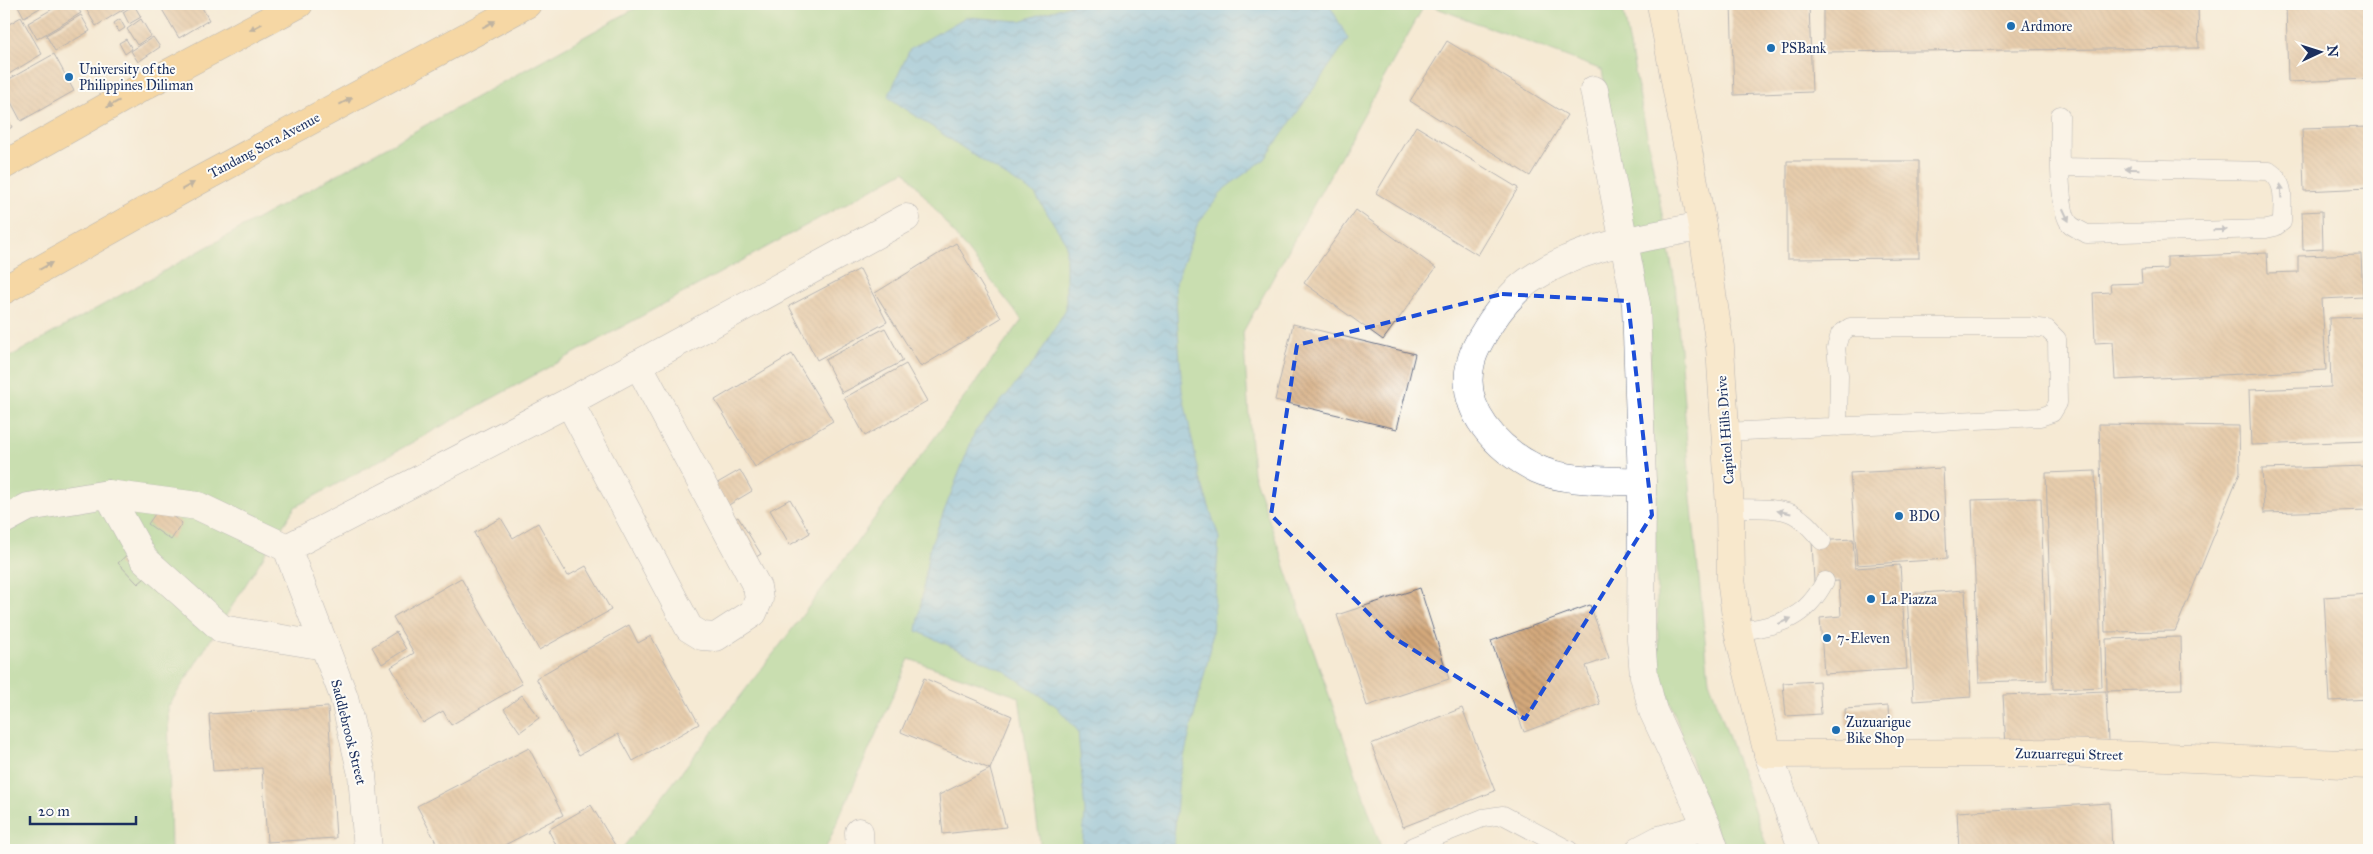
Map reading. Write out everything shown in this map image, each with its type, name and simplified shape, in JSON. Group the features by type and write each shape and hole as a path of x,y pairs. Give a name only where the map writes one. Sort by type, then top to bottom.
{"main road":[{"path":"4,165 146,85 299,4"},
{"name":"Tandang Sora Avenue","path":"4,290 198,181 527,4"}],"street":[{"name":"Capitol Hills Drive","path":"1661,4 1702,226 1720,347 1730,508 1731,579 1738,632 1768,754 1803,850"},
{"path":"1594,90 1636,304 1642,482 1640,639 1644,676 1653,711 1711,839 1659,840 1640,850"},
{"path":"4,520 28,507 108,494 198,506 287,548 568,402 906,218"},
{"path":"1642,482 1560,476 1539,469 1514,456 1492,436 1474,411 1469,393 1470,362 1485,332 1504,303 1535,276 1578,254 1625,241 1702,226"},
{"path":"568,402 689,628 702,636 716,637 754,613 759,599 757,587 638,364"},
{"path":"108,494 144,559 222,629 325,646"},
{"name":"Saddlebrook Street","path":"287,548 344,697 362,774 368,850"},
{"name":"Zuzuarregui Street","path":"1768,754 2063,753 2369,765"}],"lane":[{"path":"2060,115 2061,167 2062,209 2070,224 2087,234 2266,229 2275,227 2282,222 2282,184 2277,176 2269,171 2061,167"},
{"path":"1724,432 1838,427 2040,416 2052,413 2058,403 2057,339 2047,329 2031,326 1850,327 1840,334 1836,348 1839,375 1838,427"},
{"path":"1730,508 1773,510 1793,514 1808,525 1822,541"},
{"path":"1738,632 1786,622 1817,597 1825,581"},
{"path":"1413,846 1484,818 1503,815 1569,850"}],"highlighted area":[{"path":"1502,294 1628,301 1652,515 1525,719 1391,636 1271,515 1297,345"}],"green space":[{"path":"643,4 1425,4 1243,332 1253,473 1382,850 1041,850 1019,697 909,659 825,850 621,850 784,640 1022,320 905,171 295,507 168,707 171,850 4,850 4,360"},
{"path":"1426,4 1622,4 1675,282 1691,498 1709,680 1768,850 1723,850 1659,671 1650,349 1602,70"}],"water":[{"path":"1074,4 1329,4 1348,39 1265,159 1225,188 1197,225 1175,285 1182,391 1200,478 1219,538 1211,647 1179,777 1173,850 1082,850 1085,812 1078,731 1056,706 1005,671 917,631 929,550 975,432 1036,360 1066,309 1066,243 1035,194 888,97 910,49 966,17 1020,21"}],"building":[{"path":"17,4 47,4 24,17"},
{"path":"61,4 75,4 81,13 37,39 28,23"},
{"path":"83,4 132,4 96,26"},
{"path":"164,4 200,4 209,20 179,38 160,6"},
{"name":"PSBank","path":"1731,4 1809,4 1812,92 1734,95"},
{"name":"Ardmore","path":"1823,4 2198,4 2199,48 1823,52"},
{"path":"2286,4 2369,4 2369,79 2288,82"},
{"path":"134,5 141,17 129,24 123,12"},
{"path":"81,15 90,31 55,51 46,35"},
{"path":"21,17 42,54 4,77 4,27"},
{"path":"120,19 125,28 119,32 114,23"},
{"path":"141,19 151,36 137,45 127,29"},
{"path":"153,37 160,47 138,62 131,51"},
{"path":"126,39 132,49 125,54 119,43"},
{"path":"1447,41 1567,115 1530,176 1410,101"},
{"path":"54,54 74,91 21,121 4,89 4,82"},
{"path":"4,112 12,127 4,132"},
{"path":"1416,126 1518,188 1478,255 1376,193"},
{"path":"2369,127 2369,188 2304,191 2302,129"},
{"path":"1787,161 1919,161 1919,258 1787,259"},
{"path":"1356,210 1436,268 1383,340 1304,283"},
{"path":"2322,211 2323,249 2303,250 2302,212"},
{"path":"956,243 1001,318 921,367 875,293"},
{"path":"2267,253 2268,273 2298,272 2298,256 2361,254 2363,297 2322,299 2326,370 2115,380 2113,342 2095,343 2093,293 2111,292 2110,284 2142,283 2141,270 2167,269 2167,257"},
{"path":"860,269 887,322 817,360 789,306"},
{"path":"2369,317 2369,441 2251,445 2249,390 2331,387 2329,318"},
{"path":"1293,324 1415,354 1397,429 1275,400"},
{"path":"885,328 903,361 842,393 825,360"},
{"path":"792,354 833,421 755,467 715,400"},
{"path":"906,364 927,401 865,436 844,398"},
{"path":"2099,424 2239,426 2240,472 2175,631 2105,632"},
{"path":"2369,466 2369,510 2264,513 2262,469"},
{"name":"BDO","path":"1943,468 1947,559 1857,565 1850,473"},
{"path":"740,470 752,491 727,506 714,485"},
{"path":"2095,471 2102,687 2053,689 2046,473"},
{"path":"2041,498 2047,680 1979,682 1972,500"},
{"path":"790,499 810,533 790,545 770,510"},
{"path":"160,507 182,523 171,540 148,524"},
{"path":"738,517 761,554 748,562 726,524"},
{"path":"501,518 513,538 538,523 568,576 586,566 611,610 539,650 474,533"},
{"name":"La Piazza","path":"1853,539 1855,568 1900,565 1907,669 1824,674 1820,618 1841,616 1839,581 1814,582 1812,541"},
{"path":"132,550 152,572 138,584 118,563"},
{"path":"461,578 522,684 451,725 443,711 423,723 391,667 414,653 393,617"},
{"path":"1420,588 1449,679 1367,706 1337,615"},
{"path":"1965,590 1971,697 1913,701 1907,594"},
{"path":"2369,594 2369,699 2330,701 2324,597"},
{"path":"1590,605 1609,658 1586,666 1600,704 1524,732 1491,641"},
{"path":"629,625 638,643 651,636 699,724 633,761 618,734 579,755 536,678"},
{"path":"396,632 406,649 382,664 372,647"},
{"path":"2181,637 2182,689 2107,691 2106,639"},
{"path":"924,678 1012,716 990,769 901,732"},
{"path":"1819,681 1821,714 1786,716 1783,683"},
{"path":"2106,691 2108,742 2006,747 2003,695"},
{"path":"522,695 539,718 520,732 504,709"},
{"path":"1888,706 1889,725 1846,727 1845,709"},
{"path":"328,707 336,838 267,842 262,768 213,771 209,714"},
{"path":"1462,708 1495,791 1403,827 1371,744"},
{"path":"529,748 563,815 495,850 440,850 417,806"},
{"path":"990,769 1006,827 943,834 939,795"},
{"path":"2110,803 2112,850 1959,850 1957,812"},
{"path":"591,805 615,845 606,850 559,850 548,830"}],"place":[{"name":"Ardmore","path":"2011,26"},
{"name":"PSBank","path":"1771,48"},
{"name":"University of the Philippines Diliman","path":"69,77"},
{"name":"BDO","path":"1899,516"},
{"name":"La Piazza","path":"1871,599"},
{"name":"7-Eleven","path":"1827,638"},
{"name":"Zuzuarigue Bike Shop","path":"1836,730"}]}
